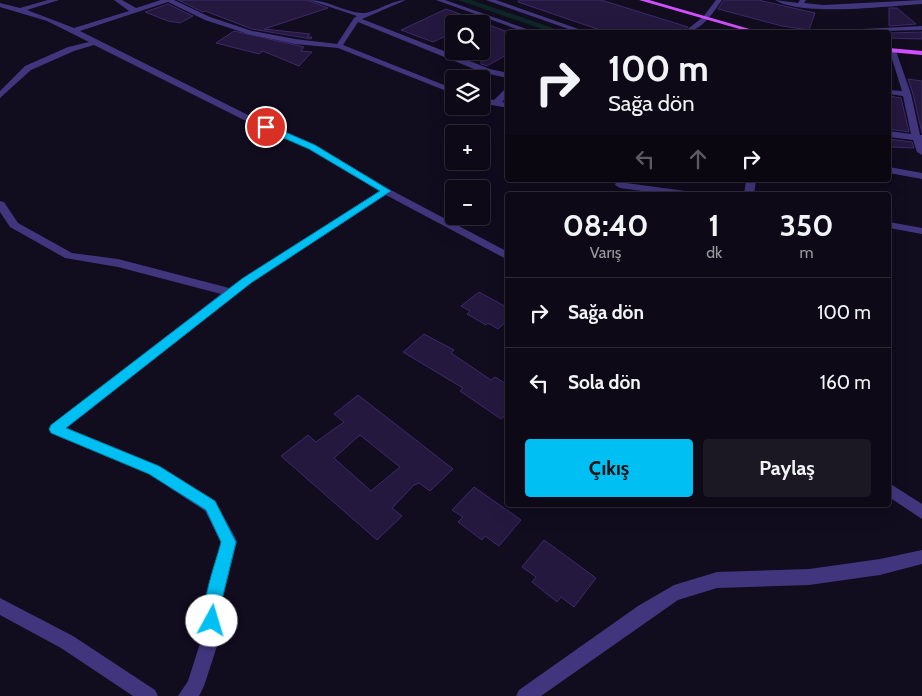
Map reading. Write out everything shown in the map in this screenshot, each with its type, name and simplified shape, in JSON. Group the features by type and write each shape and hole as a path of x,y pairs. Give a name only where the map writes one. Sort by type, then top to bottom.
{"main road":[{"path":"642,0 749,30"},
{"path":"891,50 922,53"}],"street":[{"path":"20,10 56,0"},
{"path":"117,0 135,11"},
{"path":"75,30 169,0 223,24 307,44 338,46 445,88"},
{"path":"312,0 360,17 487,72 505,75"},
{"path":"338,46 360,17 402,0"},
{"path":"439,0 525,30"},
{"path":"489,0 577,30"},
{"path":"690,30 705,18 719,0"},
{"path":"778,0 802,2 823,7 880,1 922,2"},
{"path":"0,5 38,14 75,30 95,43 251,120 312,147 386,191 505,255"},
{"path":"882,30 922,28"},
{"path":"0,96 28,68 72,49 95,43"},
{"path":"891,53 907,94 922,152"},
{"path":"891,92 907,94"},
{"path":"496,103 505,94"},
{"path":"490,102 505,105"},
{"path":"891,134 919,137"},
{"path":"891,170 922,176"},
{"path":"621,182 620,185 671,192"},
{"path":"187,696 195,686 212,634 212,608 229,542 210,506 154,470 56,429 247,280 386,191"},
{"path":"0,204 14,225 69,256 118,264 230,293"},
{"path":"891,225 922,231"},
{"path":"891,490 922,512"},
{"path":"525,696 674,593 717,580 810,577 880,567 922,557"},
{"path":"0,606 67,642 150,696"}],"green space":[{"path":"458,0 471,0 559,30 545,30"}],"building":[{"path":"178,0 307,0 328,8 264,29 310,34 307,37 312,37 311,39 252,29 205,11 203,12"},
{"path":"519,0 601,0 688,27 684,30 600,30 518,2"},
{"path":"724,0 758,0 815,13 809,30 782,26 718,9"},
{"path":"168,4 193,16 180,23 168,21 145,12"},
{"path":"889,8 897,8 916,24 889,26"},
{"path":"446,9 463,15 445,15 445,36 433,42 401,30"},
{"path":"490,25 505,31 505,56 487,66 481,64 481,60 490,60"},
{"path":"234,31 304,47 301,51 312,52 299,66 263,51 259,54 216,43"},
{"path":"922,32 922,39 891,38 891,33"},
{"path":"908,79 922,81 922,133 913,94"},
{"path":"891,96 901,98 909,132 891,129"},
{"path":"891,139 912,142 914,148 891,147"},
{"path":"479,292 505,306 505,323 498,329 488,323 486,325 467,314 470,311 461,306"},
{"path":"424,334 454,350 451,353 491,380 495,377 505,383 505,416 501,419 460,391 463,388 403,352"},
{"path":"358,395 453,469 430,491 419,483 414,485 392,508 402,516 377,540 281,456 308,435 316,442 344,422 334,414","holes":["360,435 400,467 371,491 334,458"]},
{"path":"474,487 521,520 499,546 485,536 482,540 458,522 463,517 452,510"},
{"path":"544,540 596,578 574,607 561,597 557,602 532,582 536,577 522,567"}],"route":[{"path":"212,621 212,608 217,584 229,542 210,506 154,470 56,429 247,280 386,191 312,147 266,127"}]}
